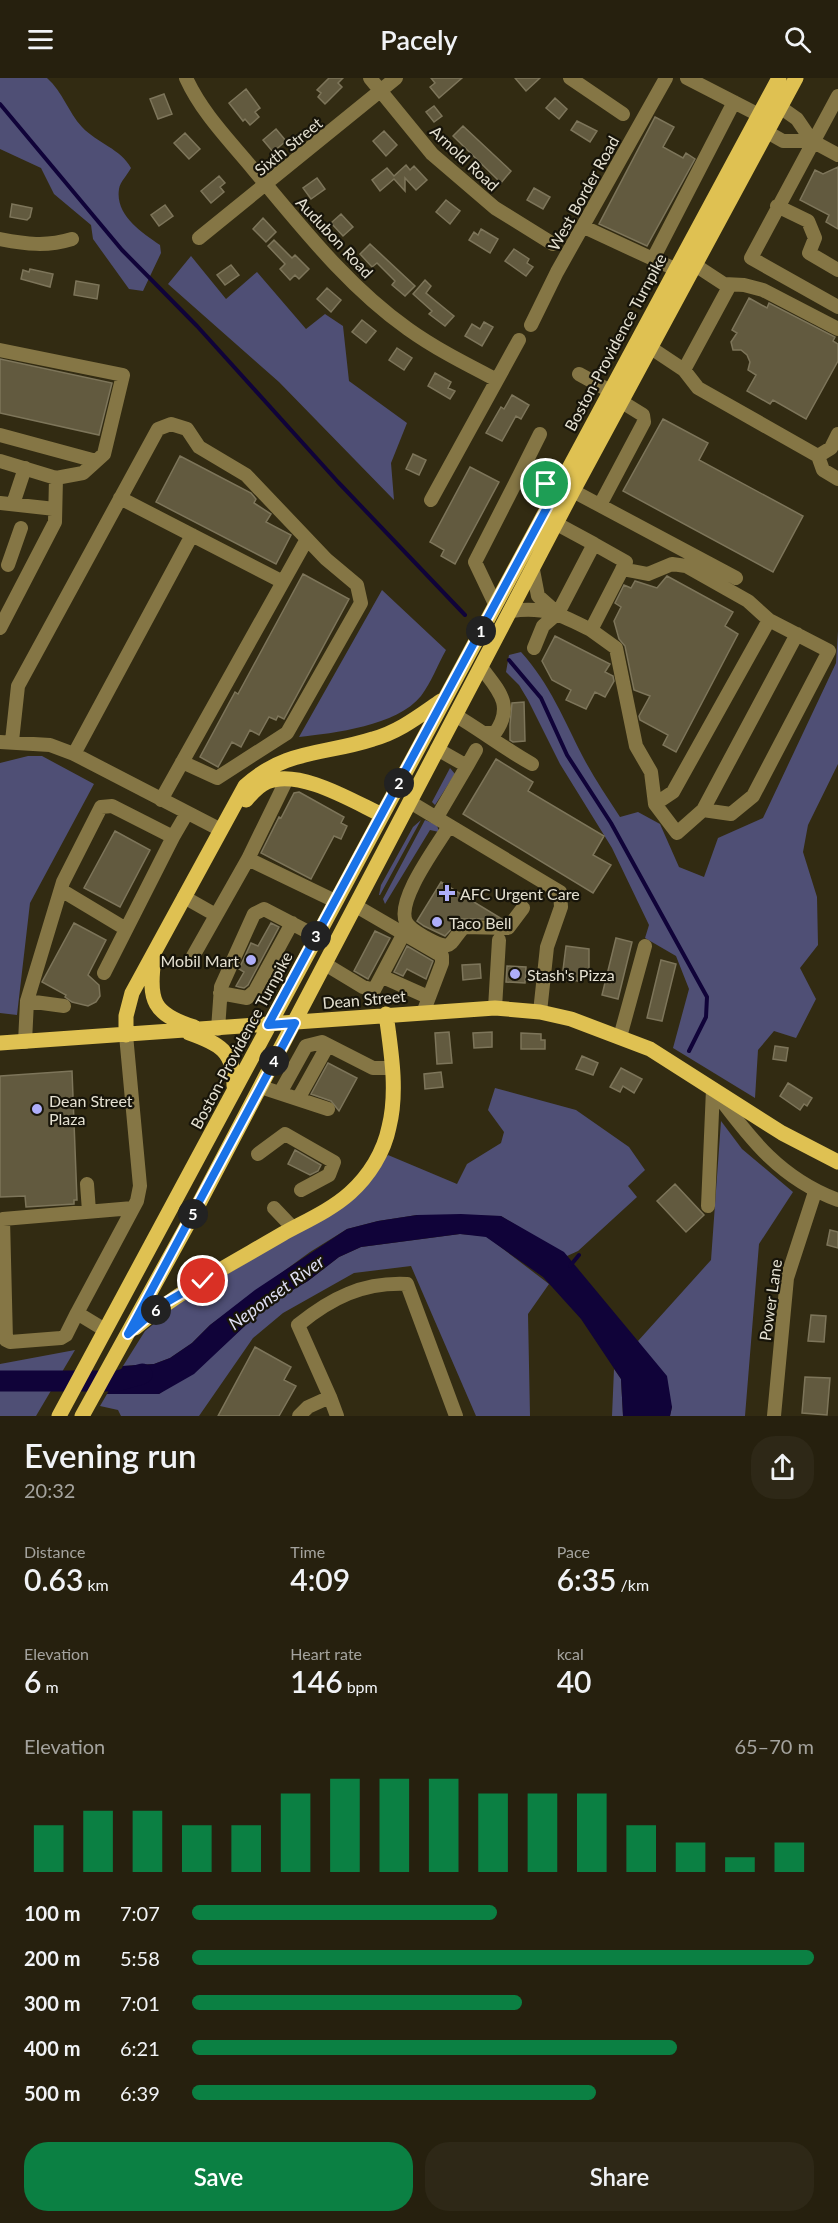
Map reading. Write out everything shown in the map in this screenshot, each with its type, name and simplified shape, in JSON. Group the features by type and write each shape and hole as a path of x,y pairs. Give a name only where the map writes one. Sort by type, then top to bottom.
{"main road":[{"name":"Boston-Providence Turnpike","path":"59,1416 779,78"},
{"name":"Boston-Providence Turnpike","path":"82,1416 261,1087 573,492 796,78"},
{"path":"126,1035 126,1016 132,993 245,786 275,763 308,753 351,746 394,732 444,699"},
{"path":"221,830 257,788 269,781 288,779 315,784 382,815"},
{"path":"155,950 151,996 159,1010 172,1020 211,1029"},
{"name":"Dean Street","path":"0,1043 295,1023 386,1014 495,1008 540,1012 588,1024 650,1049 792,1138 838,1162"},
{"path":"128,1334 160,1306 350,1193 381,1153 389,1127 393,1094 386,1014"},
{"path":"183,1031 207,1039 227,1055 234,1067 234,1090"}],"street":[{"name":"Audubon Road","path":"186,78 201,106 312,241 359,289 408,329 454,358 495,379"},
{"name":"Arnold Road","path":"370,78 432,154 495,208 553,244"},
{"name":"Sixth Street","path":"199,238 396,78"},
{"path":"570,78 623,114"},
{"name":"West Border Road","path":"531,325 666,78"},
{"path":"687,78 759,115"},
{"path":"838,96 751,258 838,307"},
{"path":"653,259 734,102"},
{"path":"780,108 797,119 812,141 838,155"},
{"path":"767,132 783,141 812,141"},
{"path":"777,206 808,221 815,238 809,253 838,270"},
{"path":"584,226 675,269"},
{"path":"0,239 29,245 52,245 72,239"},
{"path":"695,266 724,285 763,290 838,329"},
{"path":"684,370 730,285"},
{"path":"431,500 495,379 519,339"},
{"path":"651,348 684,370 698,388 818,456 823,470 838,479"},
{"path":"0,350 123,375 104,454 82,473 56,484"},
{"path":"579,374 610,391"},
{"path":"600,505 644,422 642,415 622,402"},
{"path":"182,762 217,778 287,733 361,603 357,585 307,539 246,475 200,447 187,429 171,424 158,429 18,686 6,742 50,744 74,754 221,830"},
{"path":"495,604 474,562 540,434"},
{"path":"818,456 831,448 838,434"},
{"path":"0,435 96,461"},
{"path":"0,460 25,468 56,484"},
{"path":"25,468 7,504 55,509"},
{"path":"521,472 557,489"},
{"path":"1,625 55,522 56,484"},
{"path":"573,492 736,578"},
{"path":"120,498 283,582"},
{"path":"557,524 626,562 591,630"},
{"path":"21,528 4,564 31,571"},
{"path":"74,754 192,535"},
{"path":"161,800 307,539"},
{"path":"534,648 543,626 558,613 594,544"},
{"path":"622,569 648,574 672,564 686,566 748,601 769,620 829,651 753,796 731,814 703,810"},
{"path":"533,570 538,596 558,613 591,630 616,648 636,746 651,772 655,804 677,833 703,810 797,634"},
{"path":"511,611 532,608 558,613"},
{"path":"655,804 673,792 769,620"},
{"path":"481,667 503,698 504,708 502,723 495,733 484,733"},
{"path":"456,715 501,747 532,764"},
{"path":"437,749 467,766"},
{"path":"437,817 476,750"},
{"path":"192,958 214,914 248,859 288,779"},
{"path":"410,802 560,892 561,907 547,947 540,1012"},
{"path":"26,1042 27,1001 60,890 101,807 112,806 172,837"},
{"path":"104,973 172,837 187,813"},
{"path":"449,826 404,905 408,925 444,946 454,942 464,927 508,928 523,908"},
{"path":"248,859 335,901"},
{"path":"60,890 126,929"},
{"path":"184,897 214,914"},
{"path":"356,906 442,956 442,963 423,1012"},
{"path":"211,1029 220,993 254,914 264,909 316,936"},
{"path":"220,993 247,998 255,991 292,923"},
{"path":"325,964 368,990 374,990 383,977 404,933"},
{"path":"495,1008 499,940"},
{"path":"620,1037 645,946"},
{"path":"383,977 428,997"},
{"path":"27,1001 64,1006"},
{"path":"126,1035 140,1186 133,1208 66,1335 61,1338 10,1342 6,1340 2,1221 8,1217 133,1208"},
{"path":"280,1093 306,1046 322,1042 373,1068 392,1068"},
{"path":"298,1099 328,1045"},
{"path":"261,1087 328,1109"},
{"path":"708,1206 713,1089"},
{"name":"Dean Street","path":"713,1089 754,1145 783,1170 815,1192 838,1200"},
{"path":"258,1154 267,1145 285,1134 334,1162 329,1174 301,1190"},
{"path":"87,1184 89,1211"},
{"name":"Power Lane","path":"774,1416 787,1278 815,1192"},
{"path":"274,1208 293,1228"},
{"path":"337,1416 298,1325 322,1306 366,1286 407,1284 456,1416"},
{"path":"77,1313 105,1330"},
{"path":"299,1416 308,1407 330,1397"}],"shaded area":[{"path":"0,78 47,78 82,127 127,161 131,168 119,189 121,207 131,222 160,245 161,253 143,291 129,289 93,239 91,225 54,194 41,168 0,149"},
{"path":"191,256 226,299 257,272 306,329 325,314 343,326 349,381 407,423 391,463 394,500 279,382 168,284"},
{"path":"382,590 446,650 428,685 421,696 410,706 381,721 347,730 299,737"},
{"path":"838,631 838,764 808,825 803,852 817,897 818,945 800,968 816,999 796,1038 774,1031 758,1050 755,1098 673,1048 689,989 676,956 645,938 649,925 612,848 560,764 519,685 506,672 509,655 521,652 540,677 556,703 587,765 620,817 638,812 660,824 679,867 704,877 718,838 763,818 836,663"},
{"path":"28,756 42,756 94,784 30,903 17,1015 0,1013 0,763"},
{"path":"450,768 455,774 435,805 432,802"},
{"path":"421,820 379,895 381,885 413,827"},
{"path":"425,820 437,825 439,832 430,830 385,904 383,899"},
{"path":"495,1088 576,1110 629,1147 645,1170 628,1186 637,1197 578,1251 567,1256 501,1216 417,1215 378,1221 347,1229 310,1252 210,1325 192,1343 170,1358 154,1364 123,1366 145,1331 177,1305 357,1195 388,1155 457,1184 467,1164 501,1143 504,1132 488,1110"},
{"path":"721,1121 742,1149 793,1192 759,1244 745,1416 670,1416 672,1407 638,1341 711,1260"},
{"path":"460,1234 486,1236 549,1284 528,1314 530,1416 476,1416 411,1266 354,1273 283,1313 253,1338 199,1416 121,1416 118,1410 100,1406 107,1394 159,1394 223,1346 267,1305 308,1281 339,1257 361,1247"},
{"path":"75,1350 36,1416 0,1416 0,1364"},
{"path":"614,1369 621,1379 623,1416 612,1416"}],"water":[{"path":"417,1215 501,1216 564,1252 667,1376 672,1407 670,1416 623,1416 621,1379 581,1319 543,1277 486,1237 460,1234 361,1247 339,1257 308,1281 267,1305 194,1374 159,1394 107,1394 123,1366 154,1364 170,1358 192,1343 210,1325 255,1290 347,1229"}],"building":[{"path":"329,78 343,78 338,83 342,87 325,104 318,97 321,93 317,90"},
{"path":"431,78 462,78 439,98 430,87 435,83"},
{"path":"515,78 540,78 526,91"},
{"path":"246,89 260,108 255,112 259,117 250,125 245,119 243,121 229,103"},
{"path":"164,94 172,114 158,119 150,99"},
{"path":"555,98 567,109 559,119 546,108"},
{"path":"434,106 442,116 434,122 426,112"},
{"path":"655,117 674,127 663,147 683,158 686,153 695,159 647,246 599,224"},
{"path":"577,121 597,131 590,142 571,130"},
{"path":"463,126 511,171 501,183 453,136"},
{"path":"276,129 286,141 273,152 263,140"},
{"path":"384,131 397,145 386,156 373,141"},
{"path":"185,133 200,149 189,159 174,143"},
{"path":"406,165 410,170 414,166 427,180 416,190 405,178 405,191 394,179 380,191 372,180 387,168 394,176"},
{"path":"838,167 838,229 826,222 829,215 800,200 815,170 823,174"},
{"path":"219,176 225,183 220,187 224,192 211,203 201,191"},
{"path":"317,178 325,189 311,199 303,188"},
{"path":"534,188 550,197 543,209 527,200"},
{"path":"446,200 460,211 450,224 436,212"},
{"path":"12,204 32,208 30,217 27,220 10,217"},
{"path":"165,205 173,216 159,226 151,215"},
{"path":"341,214 353,227 343,236 331,223"},
{"path":"263,218 276,232 266,242 253,229"},
{"path":"481,229 498,239 490,253 469,240 474,232 478,235"},
{"path":"274,240 292,258 295,255 309,269 299,279 295,275 290,280 280,269 285,264 268,246"},
{"path":"370,244 415,286 405,296 392,285 395,281 377,263 372,267 360,254"},
{"path":"514,249 529,259 527,263 533,267 526,276 505,261"},
{"path":"231,265 239,275 225,285 217,275"},
{"path":"30,269 53,274 50,287 21,279 23,270 29,272"},
{"path":"425,280 431,286 426,293 454,316 445,326 429,314 432,311 413,294"},
{"path":"76,281 99,285 97,299 74,295"},
{"path":"327,288 341,300 331,312 317,299"},
{"path":"749,298 767,308 769,303 835,337 833,341 838,344 838,361 806,419 773,400 770,404 747,391 756,375 748,370 750,362 747,355 741,350 733,350 731,342 737,333 732,330"},
{"path":"362,320 376,331 366,343 352,332"},
{"path":"484,322 493,327 482,346 465,336 472,324 480,329"},
{"path":"397,348 412,358 404,370 389,360"},
{"path":"0,359 112,383 99,435 0,413"},
{"path":"435,373 451,382 448,388 455,391 450,399 428,386"},
{"path":"512,395 529,405 521,419 516,416 502,441 486,433 501,407 504,409"},
{"path":"663,419 708,443 699,460 803,516 773,572 623,491"},
{"path":"413,454 426,460 419,475 406,469"},
{"path":"180,456 251,493 256,499 254,503 271,514 266,522 291,535 276,564 156,502"},
{"path":"470,467 499,482 455,564 441,556 444,550 430,542"},
{"path":"303,574 349,599 284,719 278,716 276,720 269,717 259,735 250,730 241,747 232,742 218,767 200,757 235,692 238,694"},
{"path":"667,576 733,612 725,626 738,634 676,752 663,745 668,735 640,720 639,716 650,696 634,690 625,646 619,639 614,621 621,607 615,603 624,585 631,588 635,581 657,588"},
{"path":"555,636 610,664 605,672 613,676 614,681 605,697 595,692 586,709 566,700 571,690 552,680 542,661"},
{"path":"524,702 525,741 513,742 510,740 512,703"},
{"path":"496,759 533,782 528,791 604,836 593,855 611,865 593,893 463,814"},
{"path":"299,792 344,817 341,823 347,826 341,839 334,836 311,879 261,853 279,817 281,818 294,793"},
{"path":"115,831 150,850 120,907 84,888"},
{"name":"AFC Urgent Care","path":"441,882 502,919 461,919 445,936 424,926 417,921"},
{"path":"74,923 106,940 88,975 99,985 100,996 96,1002 88,1006 72,1002 65,997 66,995 42,982"},
{"path":"271,923 279,927 248,985 244,988 236,986 244,972 239,969 251,943 258,946"},
{"path":"375,931 390,938 368,979 354,971"},
{"path":"616,938 632,942 618,999 602,995"},
{"path":"407,946 433,961 426,979 407,969 403,976 394,972"},
{"path":"566,946 589,949 589,975 579,973 578,981 562,978"},
{"path":"661,960 676,964 662,1021 647,1018"},
{"path":"480,964 481,978 463,980 462,965"},
{"name":"Stash's Pizza","path":"507,966 526,967 525,983 506,982"},
{"path":"449,1032 452,1063 437,1064 435,1033"},
{"path":"492,1032 492,1047 474,1048 473,1033"},
{"path":"521,1033 541,1034 541,1040 545,1040 545,1049 521,1049"},
{"path":"775,1046 788,1048 786,1061 773,1059"},
{"path":"582,1056 598,1063 593,1075 576,1069"},
{"path":"328,1063 357,1078 339,1111 331,1101 311,1094"},
{"path":"621,1068 642,1079 634,1093 623,1086 620,1092 610,1087"},
{"name":"Dean Street Plaza","path":"72,1071 77,1200 74,1200 74,1204 26,1207 25,1196 0,1197 0,1076"},
{"path":"441,1072 443,1087 425,1089 424,1074"},
{"path":"788,1083 812,1098 807,1106 804,1104 800,1110 780,1096"},
{"path":"295,1150 321,1165 318,1171 310,1175 288,1164"},
{"path":"675,1184 704,1215 686,1232 657,1201"},
{"path":"830,1230 838,1232 838,1248 827,1245"},
{"path":"811,1315 826,1316 824,1342 808,1341"},
{"path":"255,1347 291,1367 284,1380 296,1386 279,1416 218,1416"},
{"path":"805,1377 830,1378 827,1415 802,1413"}],"waterway":[{"path":"0,104 122,250 197,326 338,482 465,615"},
{"path":"509,660 541,698 567,755 611,823 707,997 706,1017 689,1051"},
{"path":"570,1266 579,1255"},
{"name":"Neponset River","path":"0,1381 117,1381 142,1374"}],"place":[{"name":"AFC Urgent Care","path":"447,893"},
{"name":"Taco Bell","path":"437,922"},
{"name":"Mobil Mart","path":"251,960"},
{"name":"Stash's Pizza","path":"515,974"},
{"name":"Dean Street Plaza","path":"37,1109"}],"route":[{"path":"203,1281 160,1306 128,1334 295,1023 268,1025 557,489 546,484"}]}
